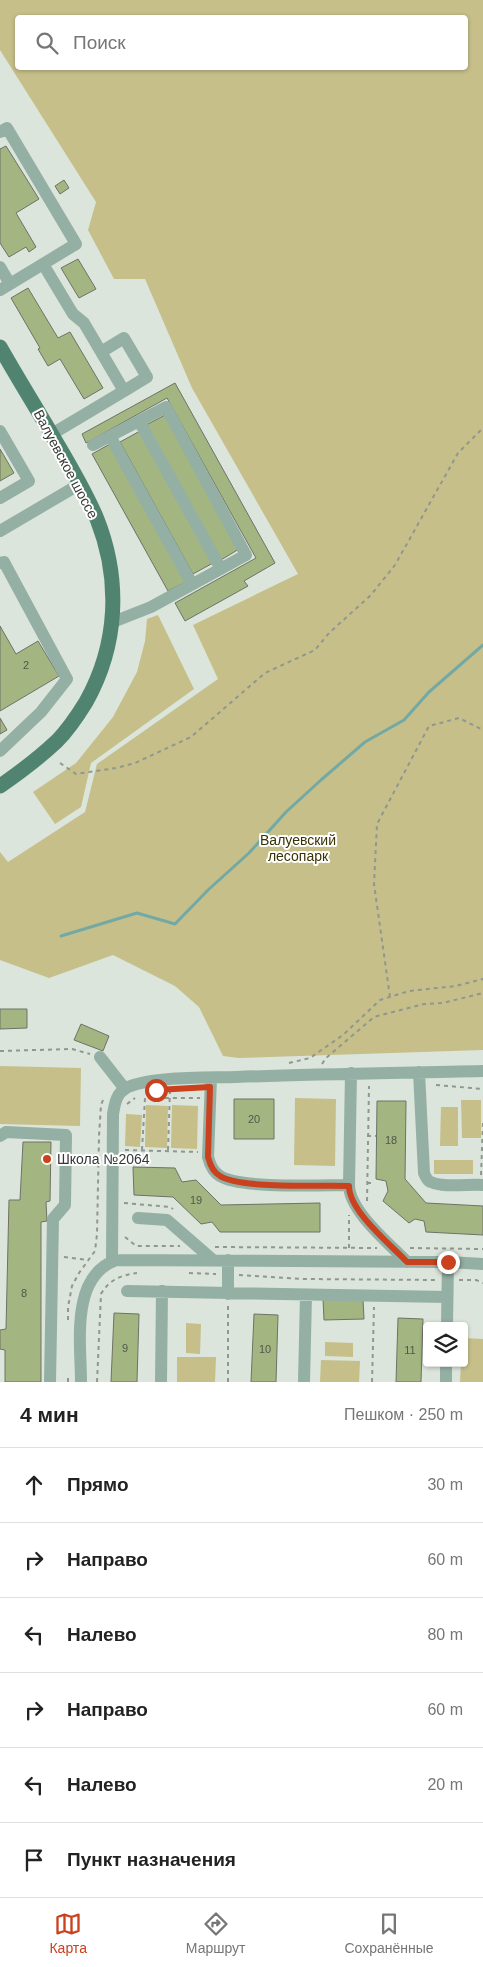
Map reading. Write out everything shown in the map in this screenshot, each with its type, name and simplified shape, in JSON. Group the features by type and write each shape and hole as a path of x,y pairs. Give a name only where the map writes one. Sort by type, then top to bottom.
{"main road":[{"name":"Валуевское шоссе","path":"0,347 52,434 80,484 97,520 109,562 114,600 113,622 101,670 79,714 58,741 0,786"}],"street":[{"path":"0,132 7,128 76,244 5,287 0,267"},
{"path":"43,264 74,314 84,323 124,391"},
{"path":"52,434 147,377 124,338 101,352"},
{"path":"94,445 166,407 246,555 151,607 113,622"},
{"path":"139,421 221,569"},
{"path":"0,431 29,480 0,498"},
{"path":"110,436 192,584"},
{"path":"0,531 80,484"},
{"path":"0,563 4,562 67,679 41,712 0,751"},
{"path":"100,1056 125,1089"},
{"path":"112,1262 113,1114 115,1102 118,1094 145,1078 420,1078 483,1071"},
{"path":"210,1078 208,1157 212,1168 219,1175 231,1181 263,1184 349,1186"},
{"path":"351,1078 349,1190 359,1211 407,1262"},
{"path":"420,1078 424,1173 428,1181 451,1188 482,1188"},
{"path":"0,1136 6,1132 66,1135 66,1205 53,1219 50,1382"},
{"path":"138,1218 167,1220 213,1260"},
{"path":"81,1382 81,1316 84,1295 94,1276 112,1262 130,1260 228,1260 483,1264"},
{"path":"228,1260 228,1294"},
{"path":"447,1322 448,1262"},
{"path":"127,1291 447,1297"},
{"path":"161,1382 162,1292"},
{"path":"304,1382 306,1295"},
{"path":"446,1367 446,1382"}],"path":[{"path":"60,763 76,774 116,768 160,752 191,737 265,673 315,650 328,633 371,595 394,565 458,453 483,428"},
{"path":"390,998 374,884 377,824 429,726 459,718 483,730"},
{"path":"287,1063 310,1058 343,1036 380,1000 410,991 456,986 483,979"},
{"path":"321,1065 326,1058 374,1016 424,1004 443,1003 483,993"},
{"path":"1,1052 72,1049 100,1056"},
{"path":"351,1078 370,1082 367,1136 367,1209"},
{"path":"420,1078 483,1089"},
{"path":"168,1150 170,1089"},
{"path":"163,1090 175,1089"},
{"path":"126,1108 128,1103 139,1095"},
{"path":"142,1150 145,1098 204,1098"},
{"path":"482,1188 483,1122"},
{"path":"367,1136 376,1136"},
{"path":"124,1158 124,1150 202,1152"},
{"path":"367,1183 375,1183"},
{"path":"122,1235 136,1246 483,1249"},
{"path":"475,1280 483,1283"},
{"path":"228,1294 228,1382"},
{"path":"372,1382 375,1296"}],"green space":[{"name":"Валуевский лесопарк","path":"0,0 483,0 483,1050 239,1058 223,1056 199,1007 175,986 113,955 49,978 0,960 0,852 8,862 85,812 97,764 218,679 193,625 298,574 192,388 145,279 114,279 88,230 96,202 0,50"},
{"path":"158,615 194,689 91,763 81,807 55,824 33,792 76,763 113,717 137,672 145,641 147,619"},
{"path":"0,1066 81,1068 80,1126 0,1124"},
{"path":"295,1098 336,1099 335,1166 294,1165"},
{"path":"461,1100 481,1100 481,1138 462,1138"},
{"path":"146,1105 168,1106 167,1148 145,1147"},
{"path":"172,1105 198,1106 197,1149 171,1148"},
{"path":"441,1107 458,1107 458,1146 440,1146"},
{"path":"126,1114 142,1115 140,1147 125,1146"},
{"path":"434,1160 473,1160 473,1174 434,1174"},
{"path":"186,1323 201,1324 200,1354 186,1353"},
{"path":"468,1338 483,1339 483,1382 460,1382 461,1367 468,1367"},
{"path":"325,1342 353,1343 353,1357 325,1356"},
{"path":"177,1357 216,1357 215,1382 177,1382"},
{"path":"321,1360 360,1361 359,1382 320,1382"}],"building":[{"path":"6,146 39,199 16,213 36,247 29,252 26,247 9,257 0,243 0,149"},
{"path":"64,180 69,188 60,194 55,186"},
{"path":"78,259 96,289 79,298 61,268"},
{"path":"28,288 58,338 70,332 103,388 84,399 60,359 48,366 38,349 40,348 11,298"},
{"path":"175,383 275,563 244,581 248,586 185,621 175,603 256,558 167,398 86,443 82,434"},
{"path":"165,415 239,549 221,560 146,425"},
{"path":"140,431 213,563 193,574 120,442"},
{"path":"110,444 186,582 168,591 92,454"},
{"path":"0,449 14,473 0,481"},
{"path":"0,626 16,654 38,641 59,676 0,711"},
{"path":"0,718 7,730 0,734"},
{"path":"0,1009 27,1009 27,1028 0,1029"},
{"path":"81,1024 109,1036 103,1051 74,1040"},
{"path":"234,1099 274,1099 274,1139 234,1139"},
{"path":"377,1101 406,1101 405,1179 426,1203 483,1206 483,1235 426,1232 424,1221 415,1219 409,1223 383,1201 388,1191 386,1181 376,1179"},
{"path":"23,1142 51,1142 50,1201 46,1202 47,1221 41,1222 41,1382 5,1382 5,1350 0,1349 0,1330 6,1329 9,1200 20,1200"},
{"path":"133,1167 175,1168 182,1182 196,1180 221,1205 320,1203 320,1232 220,1232 212,1222 201,1224 173,1197 134,1195"},
{"path":"323,1299 363,1299 364,1319 324,1320"},
{"path":"114,1313 139,1314 137,1382 111,1382"},
{"path":"254,1314 278,1315 276,1382 251,1382"},
{"path":"398,1318 423,1319 421,1382 396,1382"}],"waterway":[{"path":"61,936 137,913 175,924 208,890 249,853 286,812 321,780 365,742 404,720 429,692 483,645"}],"place":[{"name":"Школа №2064","path":"47,1159"}],"route":[{"path":"156,1090 210,1087 208,1157 212,1168 223,1178 231,1181 263,1184 349,1186 359,1211 407,1262 448,1262"}]}
